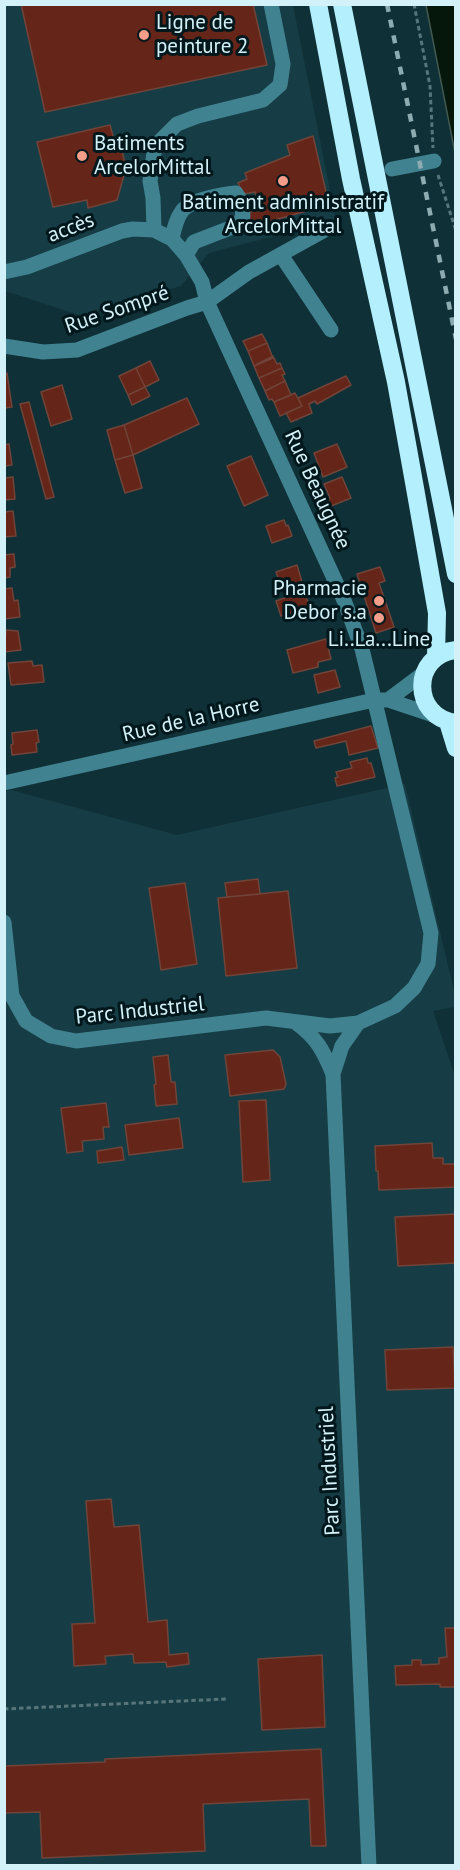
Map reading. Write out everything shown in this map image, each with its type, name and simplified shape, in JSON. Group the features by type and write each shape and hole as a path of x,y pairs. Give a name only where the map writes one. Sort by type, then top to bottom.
{"highway":[{"path":"318,4 351,179 396,382 437,613 436,656"},
{"path":"342,4 456,574"},
{"path":"456,650 436,656 424,673 422,683 422,693 427,706 447,720 456,748"}],"street":[{"path":"186,255 194,242 238,225 243,216 241,201 236,193 189,205 182,211 172,238 154,230 150,181 155,146 177,124 198,116 262,100 280,85 283,64 271,4"},
{"path":"392,169 434,162"},
{"name":"accès","path":"4,272 27,267 122,231 154,230"},
{"path":"207,303 249,272 323,231"},
{"name":"Rue Beaugnée","path":"172,238 186,255 202,282 207,303 344,600 381,700"},
{"path":"281,255 331,330"},
{"name":"Rue Sompré","path":"4,346 43,352 77,350 186,308 207,303"},
{"path":"381,700 424,673"},
{"path":"381,700 447,720"},
{"name":"Rue de la Horre","path":"4,783 381,700"},
{"name":"Parc Industriel","path":"4,921 12,996 26,1021 51,1036 76,1041 266,1018 330,1026 358,1023 395,1006 414,988 428,964 431,933 381,700"},
{"name":"Parc Industriel","path":"295,1021 310,1033 322,1048 333,1074 369,1866"},
{"name":"Parc Industriel","path":"333,1074 342,1046 358,1023"}],"path":[{"path":"414,4 430,86 434,162 456,231"},
{"path":"4,1709 226,1699"}],"shaded area":[{"path":"5,5 293,5 336,220 209,253 181,286 79,315 5,291"},
{"path":"426,5 455,5 455,153"},
{"path":"405,784 456,999 455,1007 433,1011 456,1079 455,1865 5,1866 5,791 11,790 177,835"}],"building":[{"name":"Ligne de peinture 2","path":"21,4 253,4 267,65 45,112"},
{"name":"Batiments ArcelorMittal","path":"110,125 115,143 120,142 126,168 117,200 88,208 87,200 53,207 37,142"},
{"name":"Batiment administratif ArcelorMittal","path":"313,136 329,205 252,226 248,213 260,209 255,192 243,194 238,183 247,179 245,173 290,155 287,145"},
{"path":"262,334 267,343 248,351 243,341"},
{"path":"267,343 273,358 254,366 248,351"},
{"path":"273,356 282,368 259,378 254,366"},
{"path":"150,361 159,380 145,387 136,368"},
{"path":"136,368 145,387 128,395 119,376"},
{"path":"282,368 285,381 265,391 259,378"},
{"path":"7,373 12,407 4,408 4,374"},
{"path":"346,376 351,385 317,404 315,401 309,404 312,413 291,422 286,413 302,406 298,398"},
{"path":"285,381 291,395 274,402 272,399 269,400 265,391"},
{"path":"62,385 72,419 51,426 41,392"},
{"path":"145,387 150,396 132,405 128,395"},
{"path":"295,393 302,406 280,416 274,402"},
{"path":"187,398 199,424 133,455 124,425"},
{"path":"29,402 54,497 46,499 20,404"},
{"path":"124,425 133,455 115,460 107,430"},
{"path":"9,444 12,465 4,466 4,445"},
{"path":"337,444 347,467 323,477 314,453"},
{"path":"133,455 142,488 125,493 115,460"},
{"path":"251,456 268,495 244,506 227,466"},
{"path":"13,477 15,499 4,500 4,478"},
{"path":"342,477 351,498 331,506 324,484"},
{"path":"13,511 16,536 4,537 4,512"},
{"path":"284,520 292,536 272,543 266,526"},
{"path":"14,554 15,567 10,568 10,577 4,578 4,555"},
{"path":"297,565 302,582 282,589 276,572"},
{"path":"380,567 385,581 379,583 394,627 376,633 357,574"},
{"path":"12,588 14,601 18,600 20,617 4,619 4,589"},
{"path":"304,591 310,608 281,616 276,601"},
{"path":"6,630 18,631 21,650 4,652"},
{"path":"326,639 331,659 318,662 318,667 293,673 287,650"},
{"path":"32,661 33,666 42,665 44,682 11,685 8,663"},
{"path":"335,670 340,687 318,693 314,675"},
{"path":"371,726 378,748 349,755 346,741 316,748 314,741"},
{"path":"37,730 39,742 36,743 37,752 12,755 12,733"},
{"path":"367,758 375,777 337,786 336,772 352,768 350,762"},
{"path":"258,879 260,894 227,897 225,883"},
{"path":"185,883 197,964 161,970 149,888"},
{"path":"288,891 297,968 226,976 218,898"},
{"path":"273,1050 280,1057 286,1084 284,1089 230,1096 225,1055"},
{"path":"168,1055 171,1082 175,1082 177,1104 156,1106 153,1057"},
{"path":"266,1100 270,1180 243,1182 239,1101"},
{"path":"106,1103 109,1127 103,1127 104,1139 82,1141 83,1151 67,1153 61,1108"},
{"path":"179,1118 183,1148 129,1155 125,1125"},
{"path":"432,1143 433,1158 443,1158 443,1164 456,1164 456,1187 379,1190 375,1146"},
{"path":"122,1147 124,1160 98,1163 97,1151"},
{"path":"456,1214 456,1263 398,1266 395,1217"},
{"path":"453,1347 455,1388 387,1390 385,1350"},
{"path":"111,1499 114,1527 139,1525 148,1622 167,1620 169,1655 188,1653 189,1664 167,1667 166,1662 134,1663 133,1654 105,1656 106,1664 74,1666 72,1624 95,1623 86,1501"},
{"path":"445,1628 456,1628 456,1687 440,1687 440,1684 396,1685 395,1666 412,1665 412,1660 421,1660 421,1665 439,1664 439,1658 447,1657"},
{"path":"322,1655 325,1727 262,1730 258,1659"},
{"path":"321,1749 326,1846 311,1846 309,1799 203,1804 205,1851 42,1858 40,1812 4,1813 4,1766"}],"railway":[{"path":"387,4 456,339"}],"place":[{"name":"Ligne de peinture 2","path":"144,35"},
{"name":"Batiments ArcelorMittal","path":"82,156"},
{"name":"Batiment administratif ArcelorMittal","path":"283,181"},
{"name":"Pharmacie Debor s.a","path":"379,601"},
{"name":"Li..La...Line","path":"379,618"}]}
